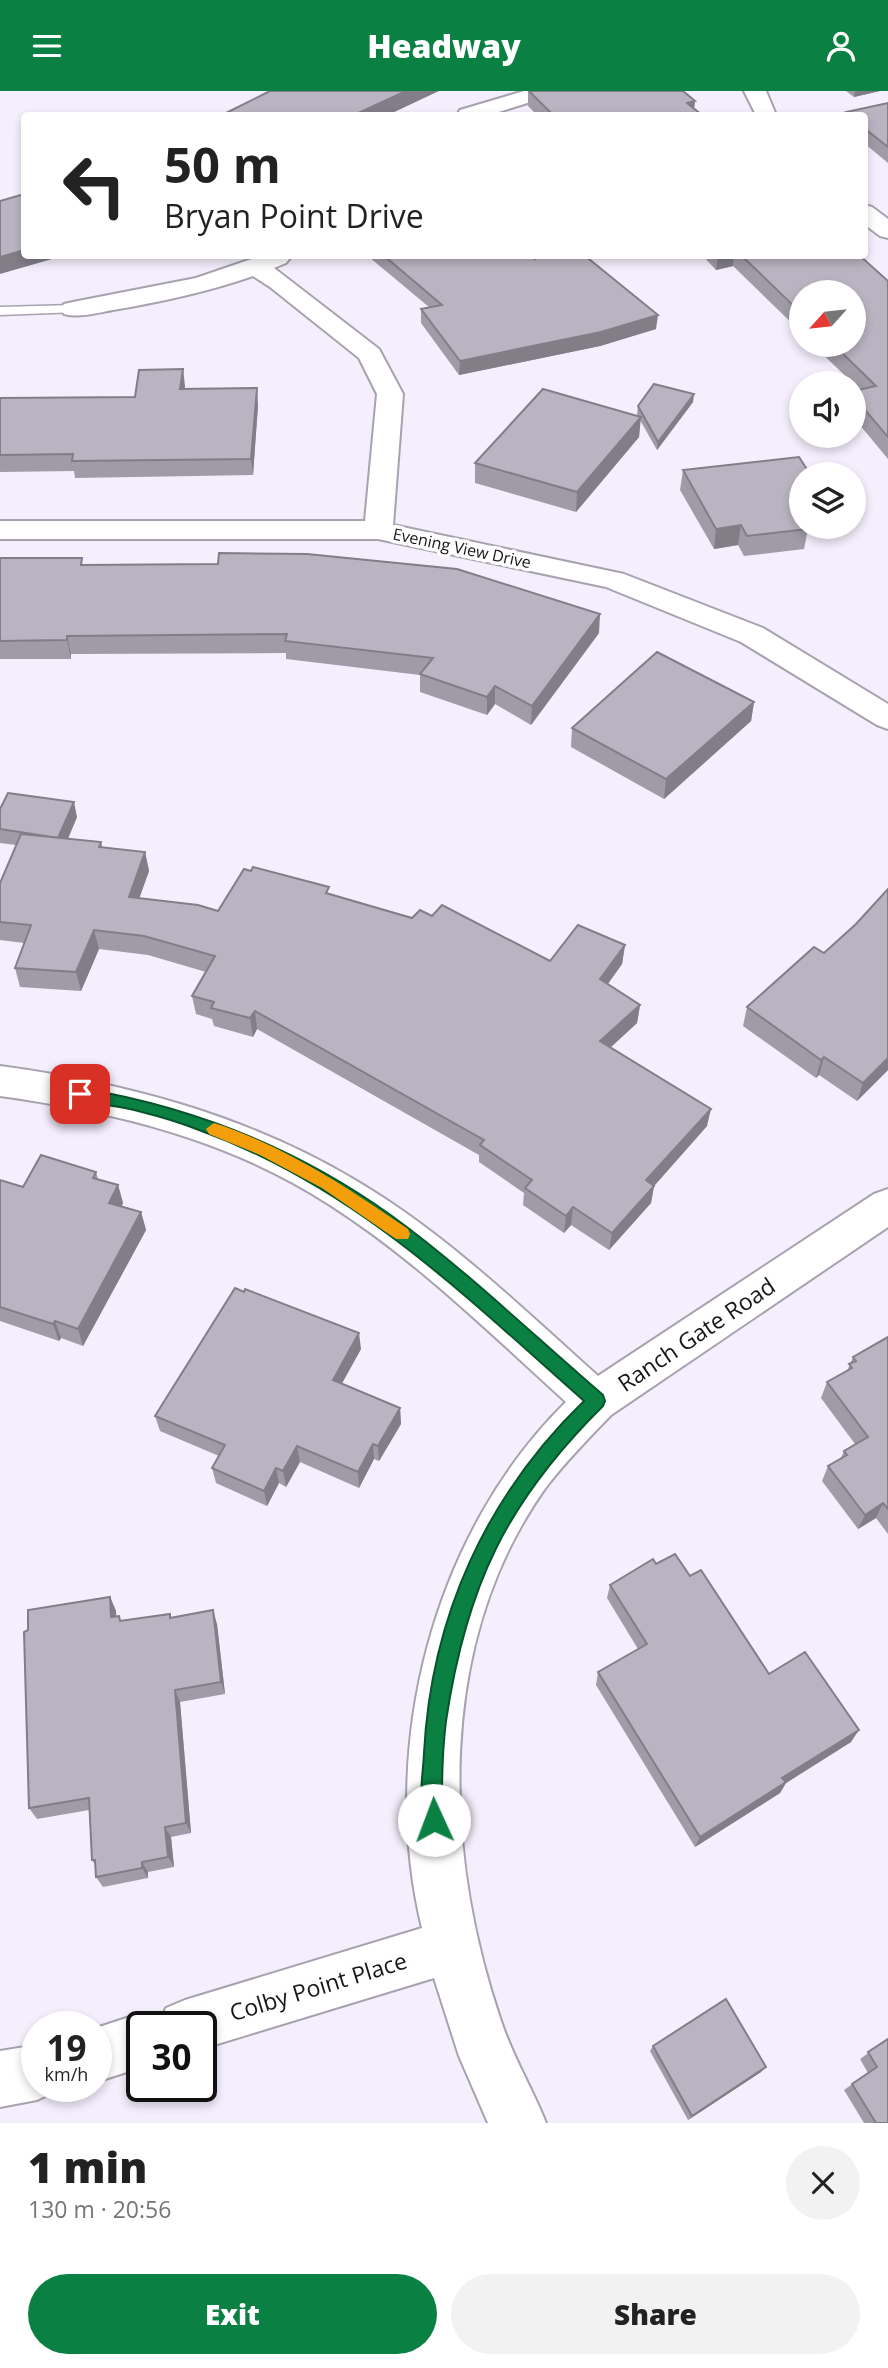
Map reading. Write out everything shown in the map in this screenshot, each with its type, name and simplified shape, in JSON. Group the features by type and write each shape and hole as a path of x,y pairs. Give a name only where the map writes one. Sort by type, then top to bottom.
{"street":[{"path":"478,112 546,91"},
{"path":"755,91 765,112"},
{"path":"868,215 888,231"},
{"path":"73,309 156,296 256,268 275,259"},
{"path":"256,268 279,282 370,354 390,394 378,530"},
{"name":"Evening View Drive","path":"0,530 378,530 614,580 752,635 888,718"},
{"path":"0,1081 60,1088 137,1104 190,1120 266,1151 328,1183 386,1221 442,1266 596,1401"},
{"name":"Ranch Gate Road","path":"518,2123 477,2032 452,1946 438,1869 432,1795 436,1724 447,1657 465,1595 490,1538 520,1487 556,1440 596,1401 888,1206"},
{"name":"Colby Point Place","path":"217,2017 452,1946"},
{"path":"0,2080 21,2075"}],"lane":[{"path":"0,311 73,309"}],"building":[{"path":"270,91 406,91 360,112 228,112"},
{"path":"529,91 683,91 695,101 687,103 698,112 550,112"},
{"path":"888,103 888,147 868,131 868,112 846,112"},
{"path":"21,195 21,251 0,257 0,201"},
{"path":"388,259 589,259 658,315 601,332 460,361 421,309 442,305"},
{"path":"745,259 863,259 888,281 888,437 866,411 866,388 876,386 866,376 866,371 861,371 846,357 866,357 866,280 789,280 789,301"},
{"path":"183,369 180,389 257,388 251,459 72,461 73,454 0,455 0,398 135,397 139,370"},
{"path":"654,384 694,394 658,442 638,406"},
{"path":"543,389 641,417 577,492 475,463"},
{"path":"799,457 802,462 789,462 789,531 747,536 741,525 716,529 683,470"},
{"path":"219,553 307,554 457,569 600,614 532,706 495,686 487,697 420,674 433,658 285,641 287,634 67,636 67,640 0,641 0,558 82,558 81,565 218,564"},
{"path":"657,652 754,702 666,779 572,728"},
{"path":"8,793 74,802 58,838 0,829 0,809"},
{"path":"21,834 101,842 99,847 145,852 129,897 198,905 218,911 244,869 251,871 253,867 329,887 326,893 412,918 420,910 432,916 442,905 550,961 578,925 625,945 600,979 640,1005 600,1041 711,1109 646,1180 654,1186 612,1233 573,1207 566,1216 525,1188 532,1180 480,1145 484,1140 255,1011 250,1018 211,1008 214,1002 192,996 215,956 144,936 94,930 76,972 15,968 31,925 0,922 0,883"},
{"path":"888,889 888,1058 863,1083 824,1057 821,1060 747,1007 814,947 824,953 856,924"},
{"path":"41,1155 96,1172 93,1178 118,1185 109,1203 141,1212 78,1329 0,1307 0,1180 23,1187"},
{"path":"235,1288 244,1292 245,1289 359,1333 333,1380 400,1408 378,1446 373,1444 358,1472 297,1446 283,1471 276,1468 264,1491 212,1468 225,1445 155,1416"},
{"path":"888,1337 888,1509 883,1503 865,1515 828,1466 847,1455 844,1451 868,1437 827,1382 852,1368 849,1364 856,1361 853,1357"},
{"path":"675,1554 690,1576 701,1570 769,1674 805,1652 859,1730 782,1778 786,1782 700,1837 598,1672 647,1644 610,1585 653,1559 656,1564"},
{"path":"110,1597 111,1617 119,1616 120,1621 170,1614 170,1618 213,1610 221,1682 175,1690 186,1823 165,1827 168,1857 142,1862 142,1868 96,1877 95,1860 92,1860 89,1798 29,1808 24,1632 28,1630 28,1610"},
{"path":"726,1999 766,2067 692,2116 653,2046"},
{"path":"888,2039 888,2123 876,2123 852,2084 877,2067 868,2052"}],"slow traffic":[{"path":"214,1129 266,1151 328,1183 402,1234"}],"route":[{"path":"80,1094 137,1104 203,1124 266,1151 328,1183 386,1221 442,1266 596,1401 556,1440 520,1487 490,1538 465,1595 447,1657 436,1724 432,1795 434,1820"}]}
